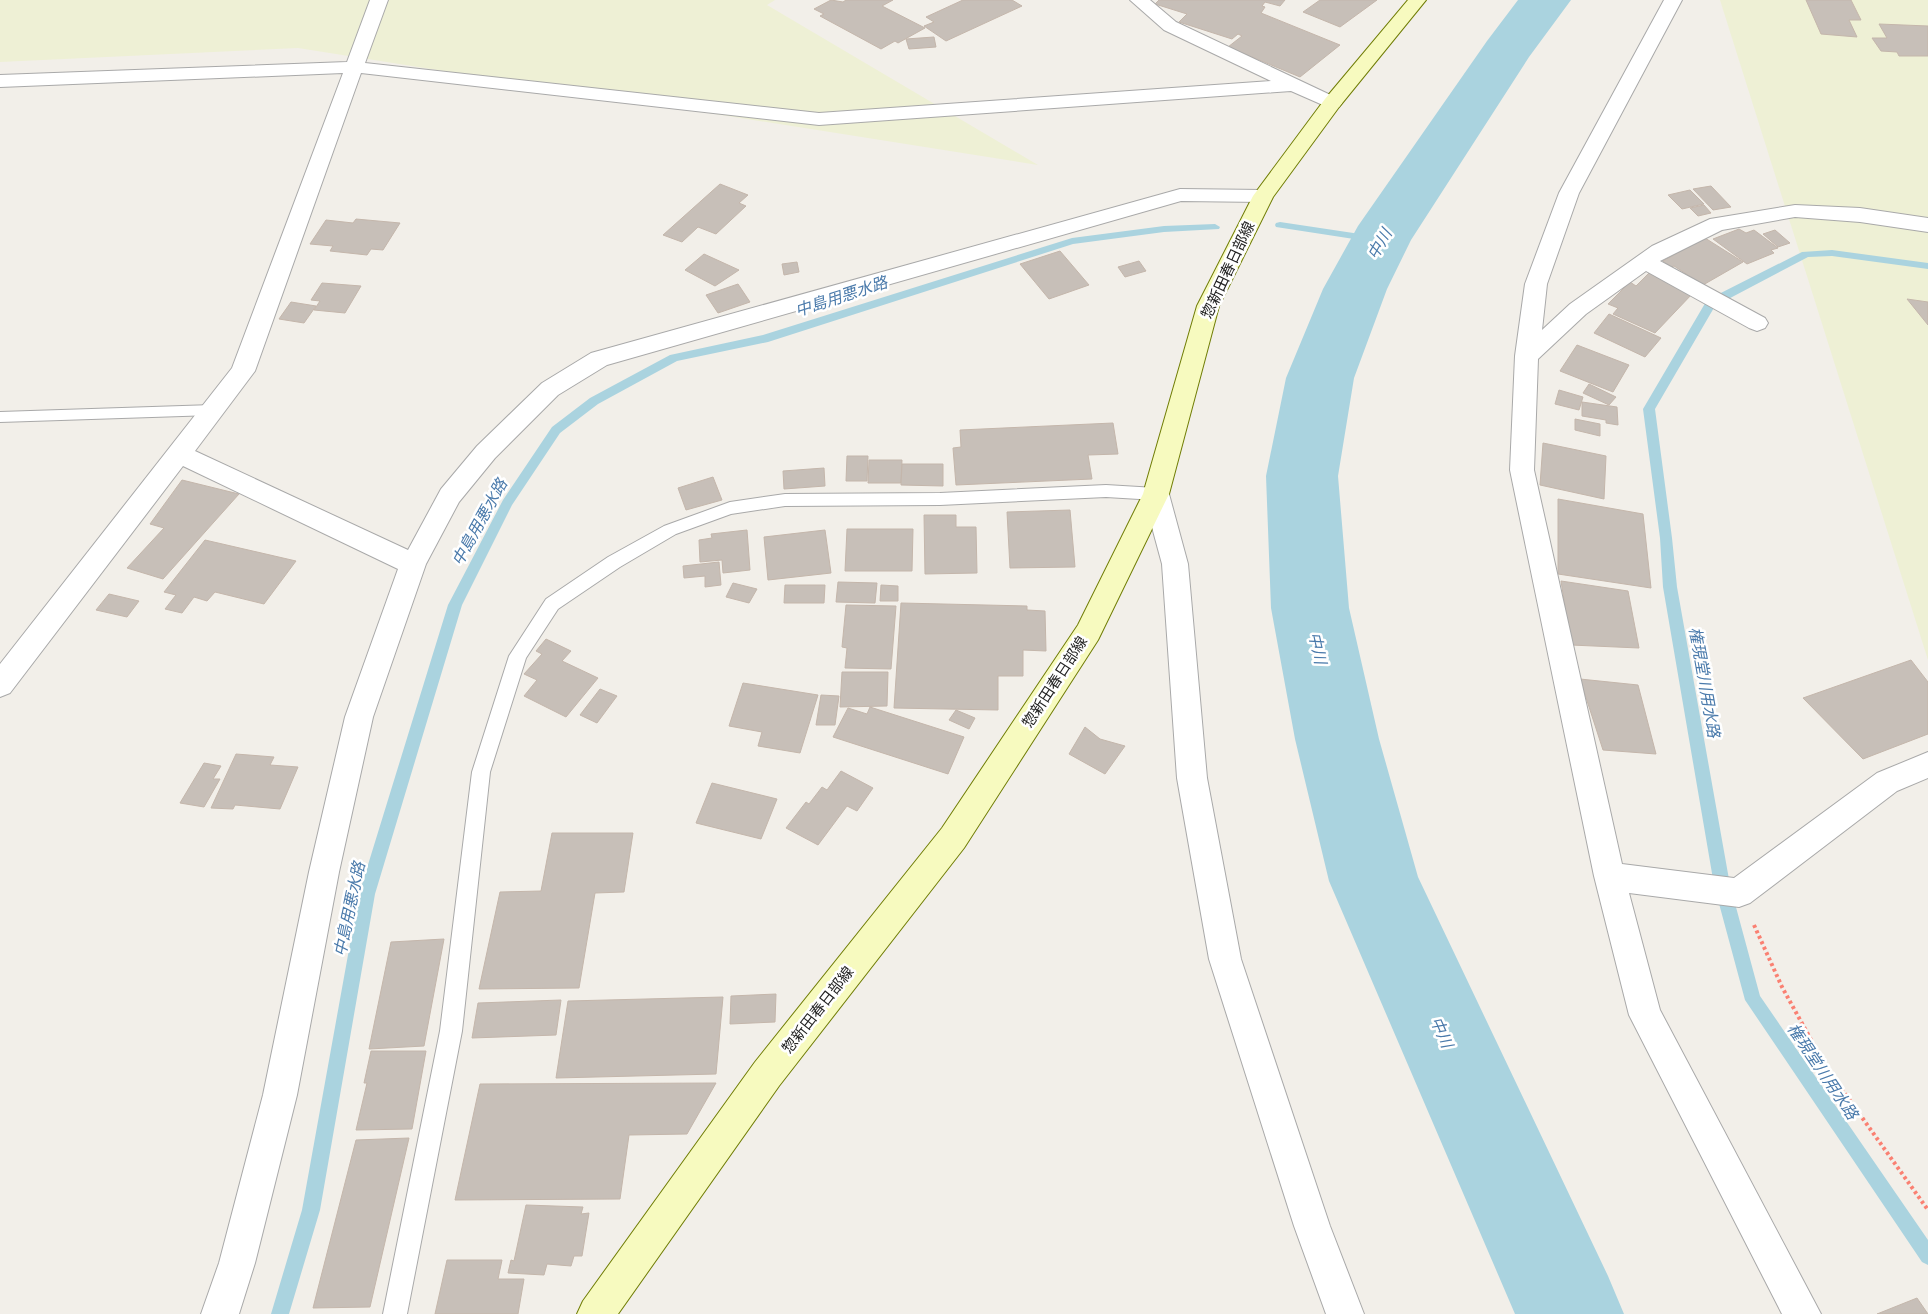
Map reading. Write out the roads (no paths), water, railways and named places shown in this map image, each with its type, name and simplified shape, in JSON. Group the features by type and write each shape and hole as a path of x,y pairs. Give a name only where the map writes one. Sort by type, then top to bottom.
{"main road":[{"name":"惣新田春日部線","path":"596,1314 767,1074 953,838 1088,632 1156,494 1208,306 1263,196 1332,103 1417,0"}],"street":[{"path":"0,685 243,371 379,0"},
{"path":"1139,0 1170,26 1332,103"},
{"path":"1673,0 1569,193 1536,284 1527,356 1522,470 1609,876 1645,1015 1802,1314"},
{"path":"0,81 354,67 819,119 1294,85"},
{"path":"220,1314 237,1263 280,1095 324,872 359,717 413,564 450,496 486,452 550,389 599,359 1180,196 1263,196"},
{"path":"1527,356 1578,310 1660,251 1717,224 1795,211 1860,215 1928,225"},
{"path":"1645,262 1757,323"},
{"path":"179,454 413,564"},
{"path":"1156,494 1175,564 1192,778 1225,959 1312,1226 1344,1314"},
{"path":"1609,876 1739,893 1887,782 1928,765"}],"lane":[{"path":"0,417 214,410"},
{"path":"395,1314 452,1031 481,772 518,656 552,604 614,562 670,530 730,508 785,500 810,499 940,498 1106,491 1156,494"}],"waterway":[{"name":"中川","path":"1545,0 1506,52 1380,240 1355,289 1320,378 1302,476 1310,608 1337,739 1374,881 1570,1314"},
{"name":"中島用悪水路","path":"1280,225 1380,240"},
{"name":"中島用悪水路","path":"280,1314 311,1210 367,894 455,605 507,503 556,430 594,401 674,358 764,339 1072,241 1164,229 1215,227"},
{"name":"権現堂川用水路","path":"1928,266 1832,253 1806,254 1711,303 1649,409 1666,538 1670,587 1722,885 1753,1000 1928,1256"}]}
